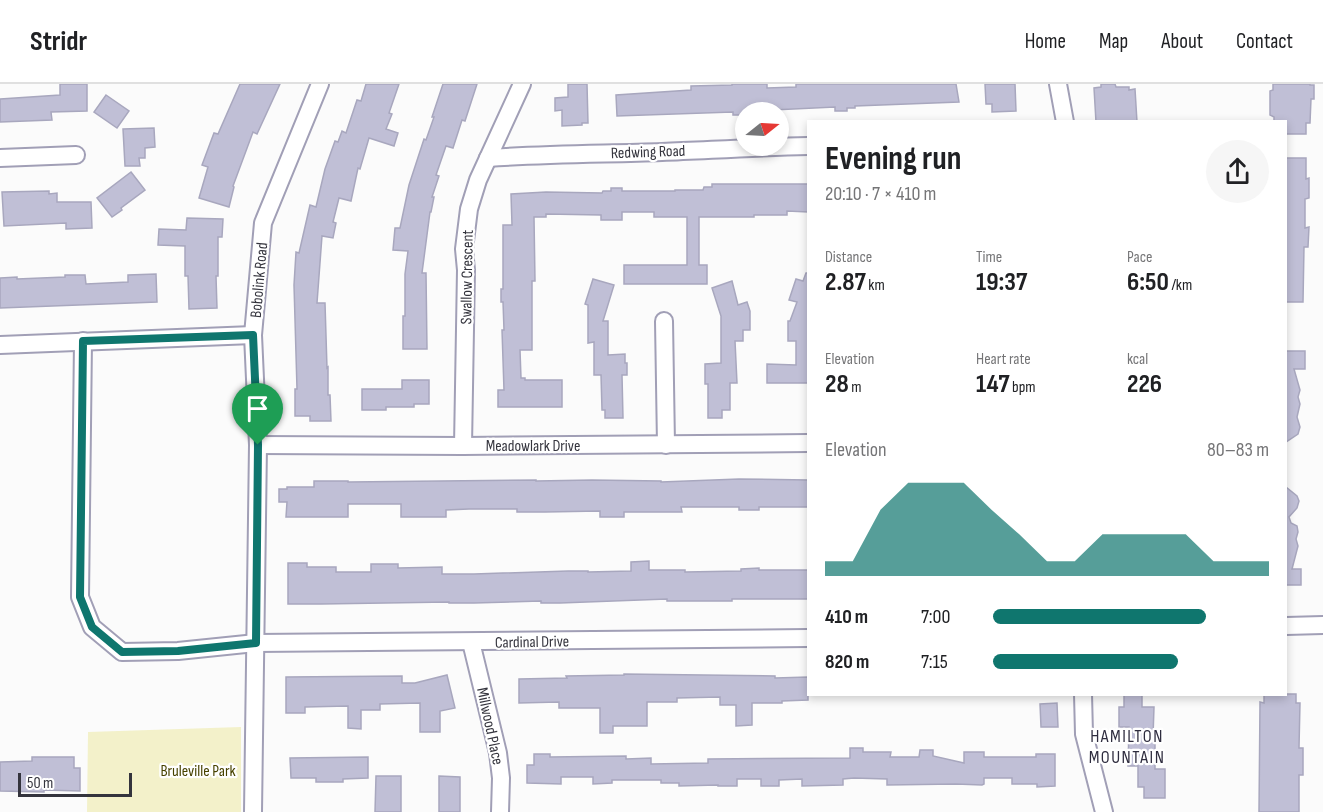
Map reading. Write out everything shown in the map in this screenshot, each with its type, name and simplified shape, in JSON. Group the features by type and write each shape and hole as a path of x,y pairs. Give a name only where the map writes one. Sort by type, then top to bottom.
{"street":[{"name":"Bobolink Road","path":"253,812 258,445 253,335 262,223 320,84"},
{"name":"Swallow Crescent","path":"463,446 465,230 468,209 478,180 522,84"},
{"path":"1058,84 1065,120"},
{"name":"Redwing Road","path":"488,158 545,154 807,146"},
{"path":"0,158 76,155"},
{"path":"664,321 666,445"},
{"path":"0,345 253,335"},
{"name":"Cardinal Drive","path":"83,341 80,597 92,627 122,652 178,651 256,643 807,638"},
{"name":"Meadowlark Drive","path":"258,445 807,443"},
{"path":"1287,626 1323,625"},
{"name":"Millwood Place","path":"471,642 498,753 501,778 500,812"},
{"path":"1083,696 1084,734 1104,812"}],"green space":[{"name":"Bruleville Park","path":"241,727 241,812 87,812 88,732"}],"building":[{"path":"60,84 87,84 87,111 51,112 52,120 0,122 0,99 60,95"},
{"path":"240,84 280,84 257,134 253,132 233,186 229,207 199,198 208,167 202,165 214,133 218,134"},
{"path":"366,84 399,84 386,129 398,133 394,146 369,138 360,169 358,168 351,201 339,198 333,222 336,223 333,238 322,236 317,303 325,303 331,421 310,421 310,416 295,416 295,389 297,389 294,285 296,252 299,253 310,205 316,207 325,169 335,141 338,142 342,131 346,133 357,100 361,101"},
{"path":"443,84 477,84 453,148 446,146 436,175 439,176 432,197 434,197 422,273 426,273 427,349 403,349 405,274 408,251 393,250 395,228 400,228 409,185 434,117 432,117"},
{"path":"568,84 587,84 588,123 562,126 562,110 555,111 555,98 568,97"},
{"path":"767,84 767,88 796,87 796,84 956,84 959,102 855,106 855,108 847,108 847,111 835,111 835,107 789,109 789,102 735,102 735,115 733,112 617,116 616,95 691,90 691,86"},
{"path":"985,84 1015,84 1016,111 992,112 992,104 986,104"},
{"path":"1101,84 1115,84 1116,87 1135,89 1137,120 1096,120 1094,88 1101,87"},
{"path":"1273,84 1314,85 1314,99 1311,99 1310,123 1306,123 1306,134 1287,134 1287,120 1274,120 1274,117 1270,115 1270,91 1273,90"},
{"path":"106,95 129,111 117,128 94,112"},
{"path":"154,128 155,147 145,148 145,158 139,158 140,166 125,166 123,129"},
{"path":"1287,158 1306,158 1306,179 1309,178 1309,198 1305,199 1305,228 1309,227 1308,247 1304,247 1303,302 1287,302"},
{"path":"131,172 145,190 112,217 97,198"},
{"path":"712,184 807,184 807,212 787,211 787,215 754,215 754,217 699,217 699,265 707,265 707,284 624,284 624,265 687,265 687,217 654,217 654,212 622,212 622,220 601,220 601,215 546,214 546,217 534,217 535,281 532,281 532,350 520,350 521,378 525,380 562,380 562,407 498,407 498,390 504,390 502,330 504,330 503,302 501,302 503,225 512,225 511,194 602,193 611,191 611,188 622,188 622,191 675,191 703,190 704,187 712,187"},
{"path":"49,191 49,194 57,193 57,202 91,202 92,228 66,229 66,223 4,226 2,192"},
{"path":"187,218 223,219 222,237 218,237 217,308 189,309 188,276 185,276 185,246 158,245 159,229 186,230"},
{"path":"807,273 807,383 767,383 767,364 796,365 796,341 788,341 788,321 790,321 797,302 789,300 796,279 803,281"},
{"path":"156,274 157,302 0,308 0,278 85,275 86,284 128,282 128,275"},
{"path":"593,279 614,285 603,321 608,321 608,355 625,354 625,363 627,363 627,375 622,375 623,418 605,418 605,410 602,410 601,375 594,375 594,342 588,343 588,305 585,304"},
{"path":"732,281 738,305 747,302 750,311 750,330 743,330 743,341 735,341 737,383 730,383 730,410 722,410 722,418 708,418 708,384 705,384 705,364 721,363 721,316 712,288"},
{"path":"1287,351 1305,351 1305,369 1294,369 1300,390 1298,434 1287,441"},
{"path":"402,380 429,380 429,404 414,404 414,407 386,407 386,410 362,410 362,389 402,389"},
{"path":"739,479 807,480 807,507 759,507 759,510 739,510 739,507 681,507 682,512 624,512 624,517 600,517 600,511 517,512 517,509 469,509 446,510 446,517 401,517 401,504 348,504 348,517 286,517 287,502 279,502 279,489 314,487 314,481 592,480 661,482"},
{"path":"1287,488 1297,496 1299,501 1297,508 1289,517 1291,523 1297,526 1298,546 1292,569 1301,569 1301,585 1287,585"},
{"path":"649,561 649,570 685,570 685,572 741,571 741,569 759,568 759,570 807,570 807,599 288,604 288,563 307,563 307,567 336,567 336,572 371,572 371,564 398,564 398,568 442,567 442,574 474,574 631,571 631,562"},
{"path":"447,675 455,708 440,711 440,732 420,732 420,703 380,704 380,710 361,710 361,729 348,728 348,706 305,707 305,713 286,713 286,677 402,676 402,683 415,683"},
{"path":"624,675 807,677 808,700 752,703 752,725 736,726 736,705 720,705 720,697 677,698 677,702 647,702 647,726 613,726 613,733 600,733 600,708 559,708 559,702 519,703 519,679"},
{"path":"1296,694 1296,703 1300,703 1299,748 1303,748 1303,775 1299,775 1299,812 1259,812 1260,702 1264,703 1264,696"},
{"path":"1124,696 1142,696 1142,707 1154,707 1155,769 1165,769 1165,798 1144,798 1144,787 1138,787 1138,766 1128,766 1129,727 1119,727 1119,707 1124,707"},
{"path":"1057,703 1058,727 1041,727 1040,704"},
{"path":"850,748 863,748 863,752 891,752 890,757 919,757 920,750 933,750 933,756 964,763 964,752 984,752 984,757 1036,757 1036,754 1055,754 1055,786 1037,787 1037,784 1012,784 1012,778 984,778 982,785 887,785 887,779 854,778 843,779 843,785 802,786 802,779 779,780 779,786 761,786 761,779 737,779 737,786 679,786 679,783 661,783 661,780 612,780 612,783 593,784 593,777 561,777 561,784 527,783 527,765 534,765 534,754 550,754 550,757 651,758 651,764 708,763 708,759 850,758"},
{"path":"32,757 74,757 74,768 80,768 80,791 0,791 0,762 32,761"},
{"path":"368,757 368,778 343,779 343,782 316,782 316,778 291,778 290,758"},
{"path":"376,776 401,776 401,812 375,812"},
{"path":"439,776 460,777 460,812 439,812"}],"district":[{"name":"HAMILTON MOUNTAIN","path":"1127,746"}],"route":[{"path":"253,335 258,445 256,643 178,651 122,652 92,627 80,597 83,341 253,335"}]}
